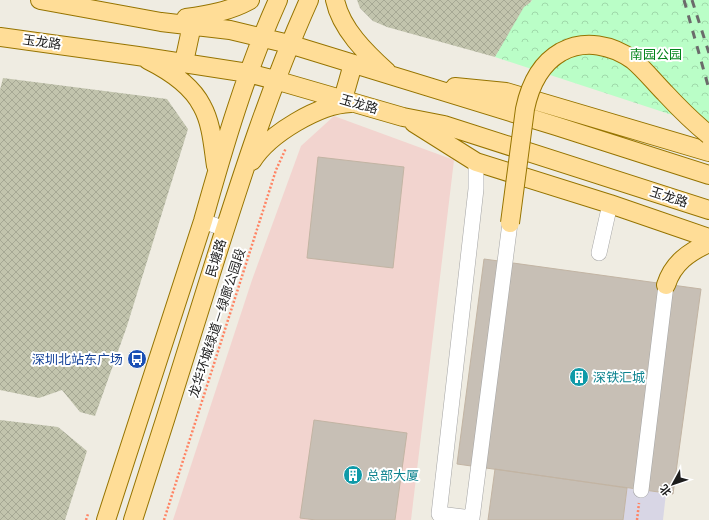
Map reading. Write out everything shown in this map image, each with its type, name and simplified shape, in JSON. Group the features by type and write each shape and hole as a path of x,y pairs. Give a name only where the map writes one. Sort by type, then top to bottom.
{"main road":[{"path":"40,0 161,22 230,30 289,44 556,126 709,175"},
{"path":"161,22 218,13 236,7 250,0"},
{"name":"民塘路","path":"106,520 203,221 216,172 248,73 261,37 278,0"},
{"name":"民塘路","path":"134,520 241,178 289,44 309,0"},
{"path":"335,0 337,10 353,36 367,54 390,76"},
{"path":"184,62 192,25"},
{"name":"玉龙路","path":"0,37 184,62 248,73 403,117 444,126 549,158 709,210"},
{"path":"510,223 528,96 536,75 558,54 567,48 577,45 594,45 610,48 622,53 643,69 685,114 709,135"},
{"path":"138,56 171,74 196,96 203,107 213,141 216,172"},
{"path":"241,178 264,144 284,129 319,111 349,101 353,64"},
{"path":"418,84 506,92 709,152"},
{"path":"403,117 476,162 610,204 706,238 675,266 666,285"}],"street":[{"path":"476,162 476,189 439,514 472,518 510,223"},
{"path":"599,252 610,204"},
{"path":"203,221 225,229"},
{"path":"641,490 666,285"}],"path":[{"name":"龙华环城绿道－绿廊公园段","path":"164,520 276,170 284,151 288,146"},
{"path":"86,520 88,514"}],"shaded area":[{"path":"357,0 532,0 495,57 387,27 373,21 360,8"},
{"path":"3,78 167,99 188,129 127,326 95,416 80,412 62,390 39,398 0,390 0,90"},
{"path":"334,116 454,160 411,520 173,520 252,280 301,146"},
{"path":"0,420 58,427 87,451 65,520 0,520"},
{"path":"627,488 666,493 663,520 623,520"}],"green space":[{"name":"南园公园","path":"532,0 709,0 709,127 495,57 524,7"}],"building":[{"path":"318,157 404,167 393,268 307,258"},
{"name":"深铁汇城","path":"484,259 701,289 673,494 457,464"},
{"name":"总部大厦","path":"314,420 407,433 395,520 316,520 300,518"},
{"path":"495,469 627,488 623,520 488,520"}],"railway":[{"path":"684,0 709,89"},
{"path":"692,0 709,53"}],"place":[{"name":"深圳北站东广场","path":"137,359"},
{"name":"深铁汇城","path":"579,377"},
{"name":"总部大厦","path":"353,475"}]}
